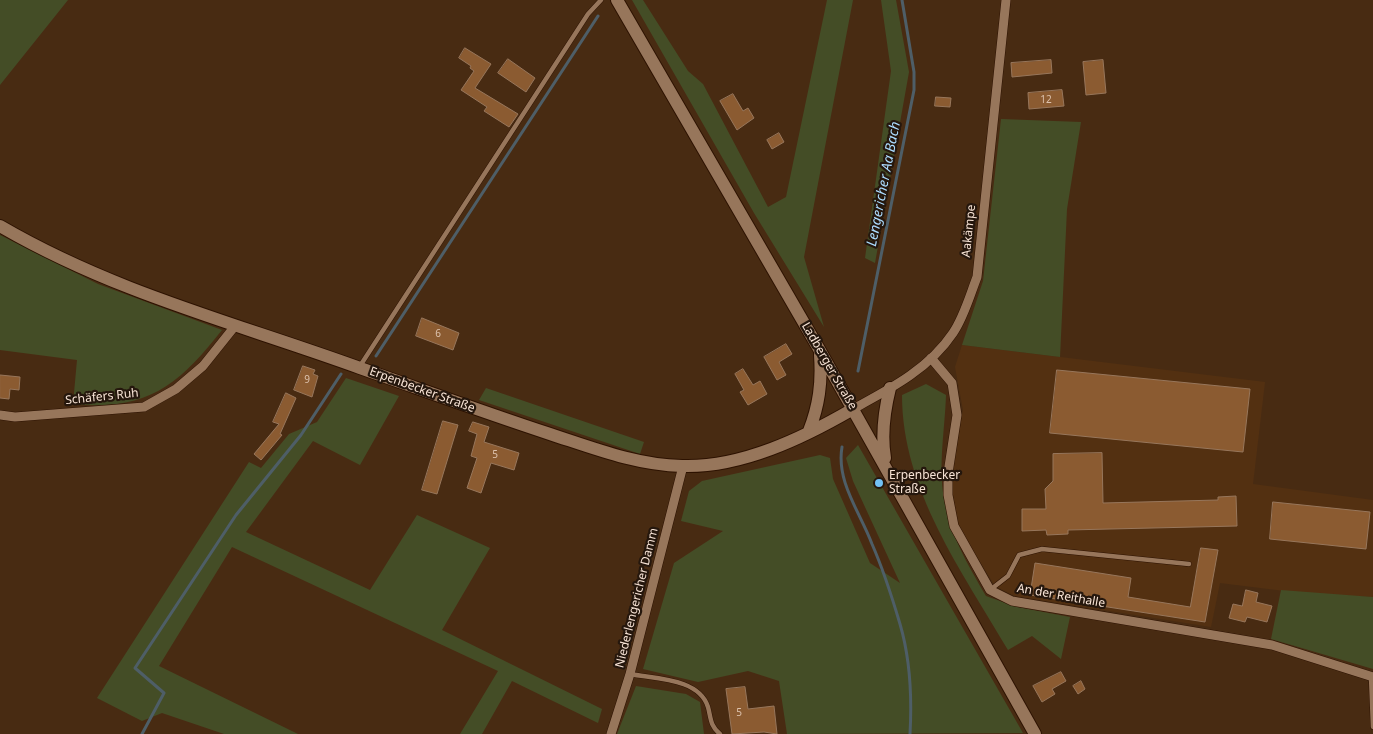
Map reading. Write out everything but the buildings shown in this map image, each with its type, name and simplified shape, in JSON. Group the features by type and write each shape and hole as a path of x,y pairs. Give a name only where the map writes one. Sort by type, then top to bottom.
{"main road":[{"name":"Ladberger Straße","path":"617,0 819,348 1036,734"},
{"name":"Erpenbecker Straße","path":"0,226 41,250 100,278 235,326 359,367 452,402 610,454 635,460 683,466 707,466 742,459 758,454 853,409"},
{"path":"809,430 818,407 821,387 819,348"},
{"path":"887,468 882,443 883,423 890,388"}],"street":[{"name":"Aakämpe","path":"853,409 917,371 931,358 954,333 977,277 1006,0"},
{"name":"Schäfers Ruh","path":"0,416 15,417 144,407 176,389 203,366 235,326"},
{"path":"931,358 952,383 957,415 948,473 948,495 954,526 990,590"},
{"name":"Niederlengericher Damm","path":"611,734 630,674 683,466"},
{"name":"An der Reithalle","path":"990,590 1012,601 1272,645 1372,677"}],"lane":[{"path":"359,367 588,14 600,0"},
{"path":"990,590 1008,576 1019,556 1042,549 1189,564"},
{"path":"630,674 688,685 702,694 708,707 710,722 720,734"},
{"path":"1372,677 1373,727"}],"shaded area":[{"path":"962,345 1265,382 1253,484 1373,500 1373,597 1309,594 1220,583 1211,627 1015,596 995,586 957,525 951,497 952,472 963,410 955,367"}],"green space":[{"path":"0,0 68,0 0,85"},
{"path":"632,0 643,0 688,71 703,84 768,207 786,197 827,0 853,0 804,257 824,327 754,213"},
{"path":"881,0 896,0 909,72 875,263 865,258 891,71"},
{"path":"1001,119 1081,122 1067,209 1060,357 962,345 983,281"},
{"path":"0,235 98,284 222,330 191,366 159,391 121,403 99,405 73,404 77,360 0,350"},
{"path":"346,378 399,396 360,465 313,441 246,532 370,590 417,515 490,548 442,630 602,709 598,723 512,681 482,734 460,734 498,671 232,547 159,666 298,734 224,734 162,713 142,721 97,698 249,462 261,468 289,434 317,422"},
{"path":"926,384 946,395 942,486 947,512 960,549 986,596 1017,607 1070,617 1061,659 1032,636 1008,650 954,560 938,528 923,497 912,464 905,430 902,395"},
{"path":"486,388 644,442 640,454 479,400"},
{"path":"858,445 1023,733 787,734 779,681 748,671 698,682 643,669 674,563 723,531 681,521 689,491 702,481 820,455 830,458 833,479 870,563 900,583 853,481 846,458"},
{"path":"1281,590 1373,597 1373,669 1271,639"},
{"path":"636,686 686,694 700,702 704,734 617,734"}],"waterway":[{"name":"Lengericher Aa Bach","path":"858,371 914,90 914,72 902,0"},
{"path":"376,356 598,16"},
{"path":"142,734 164,693 135,668 236,515 301,435 341,374"},
{"name":"Lengericher Aa Bach","path":"842,447 842,472 846,485 880,563 903,637 910,678 910,734"}],"place":[{"name":"Erpenbecker Straße","path":"879,483"}]}
